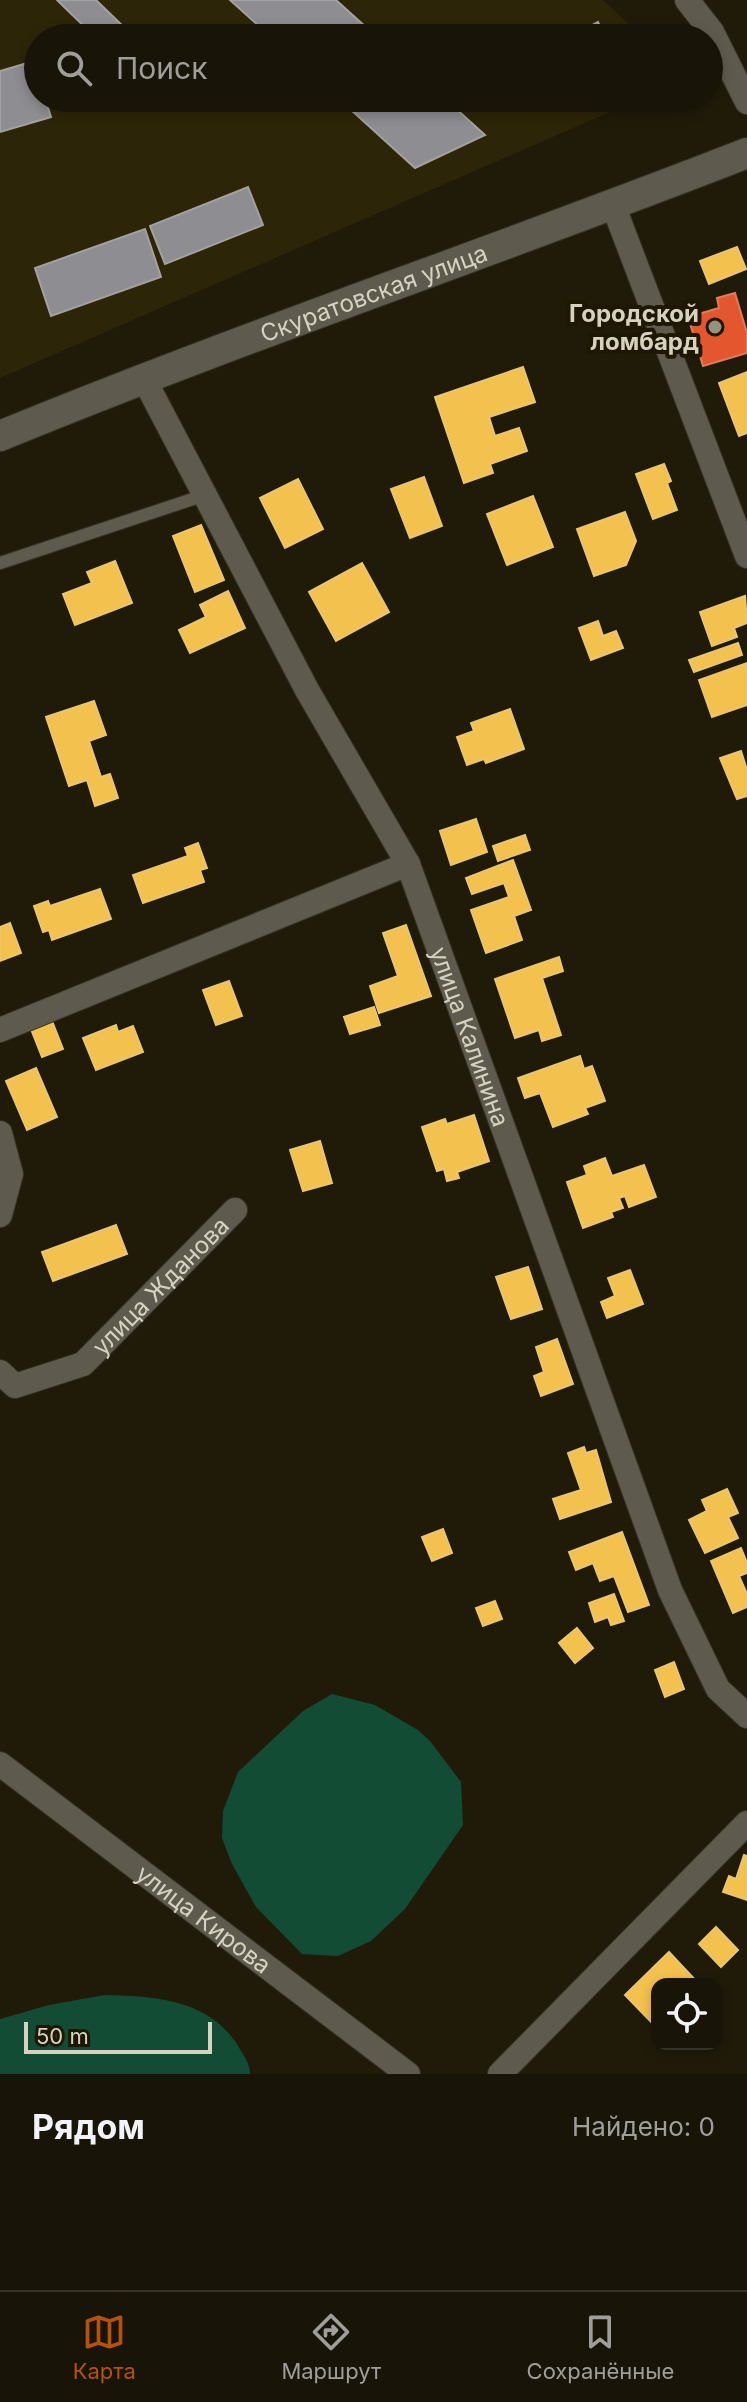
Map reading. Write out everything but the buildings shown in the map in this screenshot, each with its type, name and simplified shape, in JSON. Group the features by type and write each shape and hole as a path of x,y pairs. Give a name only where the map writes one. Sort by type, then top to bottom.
{"street":[{"path":"687,0 706,24"},
{"path":"723,54 747,102"},
{"name":"Скуратовская улица","path":"0,436 143,377 747,153"},
{"path":"613,205 747,556"},
{"name":"улица Калинина","path":"143,377 307,690 408,864 670,1590 718,1689 747,1716"},
{"path":"0,1030 408,864"},
{"path":"0,1133 11,1174 0,1215"},
{"name":"улица Жданова","path":"0,1372 15,1386 83,1364 235,1210"},
{"name":"улица Кирова","path":"0,1764 408,2074"},
{"path":"500,2074 747,1823"}],"lane":[{"path":"0,563 205,495"}],"shaded area":[{"path":"0,0 603,0 629,24 24,24 24,112 610,112 0,378"},
{"path":"332,1694 375,1705 418,1730 430,1741 461,1782 463,1825 405,1909 371,1941 338,1956 302,1954 256,1907 232,1864 222,1838 223,1811 238,1772 303,1711"},
{"path":"105,1995 164,2000 200,2011 229,2034 246,2059 250,2074 0,2074 0,2019 49,2005"}],"place":[{"name":"Городской ломбард","path":"715,327"}]}
